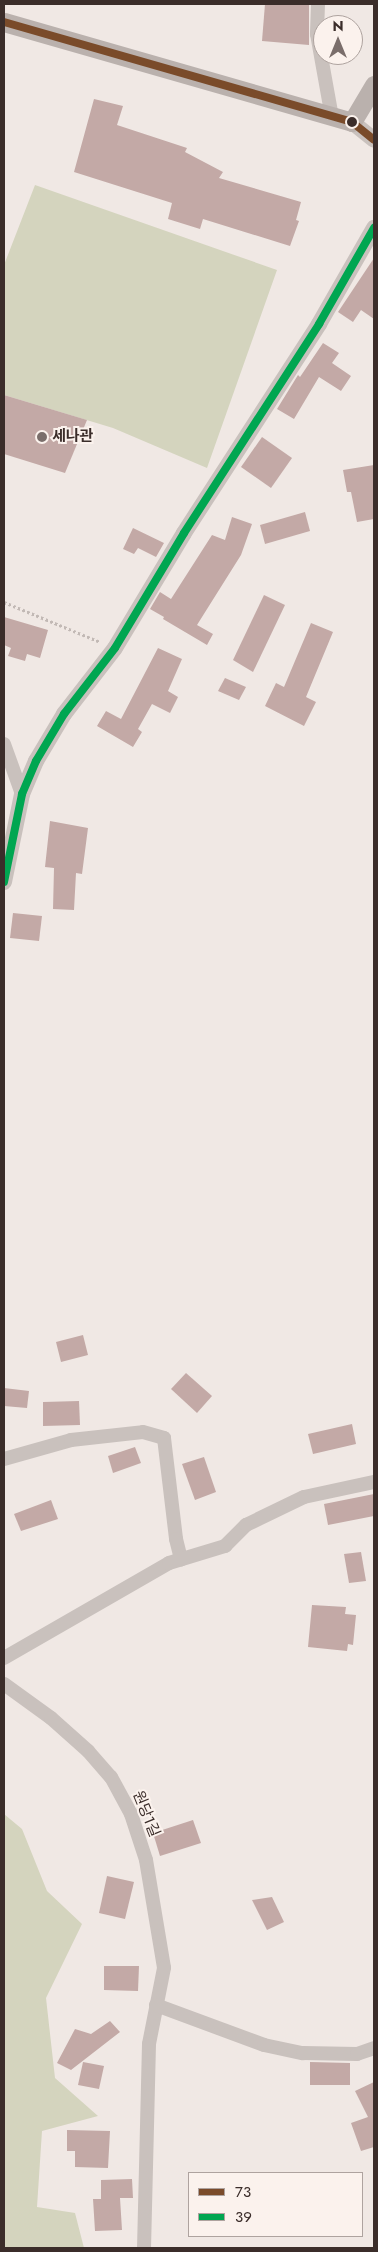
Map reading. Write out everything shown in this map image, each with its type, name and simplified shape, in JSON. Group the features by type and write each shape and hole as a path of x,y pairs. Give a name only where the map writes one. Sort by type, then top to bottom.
{"main road":[{"path":"4,22 352,122 374,84"}],"street":[{"path":"318,4 317,34 332,116"},
{"path":"352,122 374,140"},
{"path":"4,880 22,794 36,761 64,714 115,648 184,533 319,324 374,228"},
{"path":"4,744 22,794"},
{"path":"4,1459 71,1440 143,1432 164,1438 176,1539 181,1559"},
{"path":"4,1658 169,1562 225,1546 246,1525 304,1497 374,1482"},
{"name":"원당1길","path":"4,1684 51,1718 88,1751 111,1777 131,1814 146,1860 164,1968 149,2044 144,2248"},
{"path":"156,2005 264,2045 303,2054 357,2054 374,2048"}],"path":[{"path":"4,602 115,648"}],"green space":[{"path":"35,185 277,270 207,468 113,428 4,395 4,265"},
{"path":"4,1814 22,1829 47,1891 82,1924 46,1998 55,2078 98,2116 42,2131 37,2207 75,2213 84,2248 4,2248"}],"building":[{"path":"265,4 309,4 309,45 262,41"},
{"path":"94,99 123,106 117,125 187,148 185,152 223,172 219,178 301,202 296,220 299,221 290,246 203,219 200,229 168,219 172,203 74,172"},
{"path":"374,258 374,319 361,310 353,322 338,312"},
{"path":"323,343 339,353 332,363 351,376 341,391 319,377 294,419 277,409 298,375 300,377"},
{"name":"세나관","path":"4,395 87,420 65,473 4,454"},
{"path":"262,437 292,458 271,488 241,467"},
{"path":"374,465 374,519 357,522 351,492 347,492 343,470"},
{"path":"305,512 310,531 265,544 260,525"},
{"path":"232,517 252,524 241,555 197,625 213,634 207,645 163,619 164,617 150,609 160,592 171,599 212,535 225,540"},
{"path":"133,528 164,543 156,557 138,548 134,554 123,549"},
{"path":"264,595 285,605 253,672 233,660"},
{"path":"4,617 48,630 40,658 27,654 25,661 8,656 11,648 4,645"},
{"path":"311,623 333,632 306,697 316,702 304,726 265,706 276,683 284,687"},
{"path":"158,648 182,659 168,691 178,697 170,713 152,704 138,729 142,732 133,747 97,726 106,711 121,719"},
{"path":"225,678 246,687 239,700 218,691"},
{"path":"50,821 88,828 82,874 76,873 74,910 53,909 54,868 45,867"},
{"path":"13,913 42,916 39,941 10,938"},
{"path":"83,1335 88,1355 61,1362 56,1342"},
{"path":"186,1373 212,1396 197,1413 171,1389"},
{"path":"4,1388 29,1391 27,1408 4,1406"},
{"path":"79,1401 80,1425 43,1426 43,1402"},
{"path":"352,1424 356,1444 313,1454 308,1434"},
{"path":"135,1447 141,1463 113,1473 108,1456"},
{"path":"204,1457 216,1492 195,1500 182,1464"},
{"path":"374,1494 374,1516 328,1525 324,1504"},
{"path":"51,1500 58,1519 21,1531 14,1514"},
{"path":"361,1552 366,1581 349,1583 344,1554"},
{"path":"312,1605 346,1607 345,1614 356,1615 353,1645 348,1644 347,1651 308,1647"},
{"path":"193,1820 201,1843 160,1856 153,1833"},
{"path":"107,1876 134,1882 125,1919 99,1913"},
{"path":"272,1897 284,1922 267,1930 252,1900"},
{"path":"104,1966 139,1966 138,1991 104,1990"},
{"path":"110,2021 120,2032 71,2070 57,2063 75,2029 91,2034"},
{"path":"83,2062 104,2066 99,2089 78,2085"},
{"path":"310,2062 350,2063 350,2085 310,2085"},
{"path":"374,2082 374,2147 361,2151 351,2123 368,2117 355,2091"},
{"path":"67,2130 110,2131 108,2168 75,2167 75,2151 67,2151"},
{"path":"132,2179 133,2198 120,2198 122,2230 95,2231 93,2199 101,2199 101,2180"}],"transit line":[{"name":"73","path":"4,22 352,122 374,140"},
{"name":"39","path":"4,882 22,794 36,761 64,714 115,648 184,533 319,324 374,228"}],"place":[{"name":"세나관","path":"42,437"}]}
